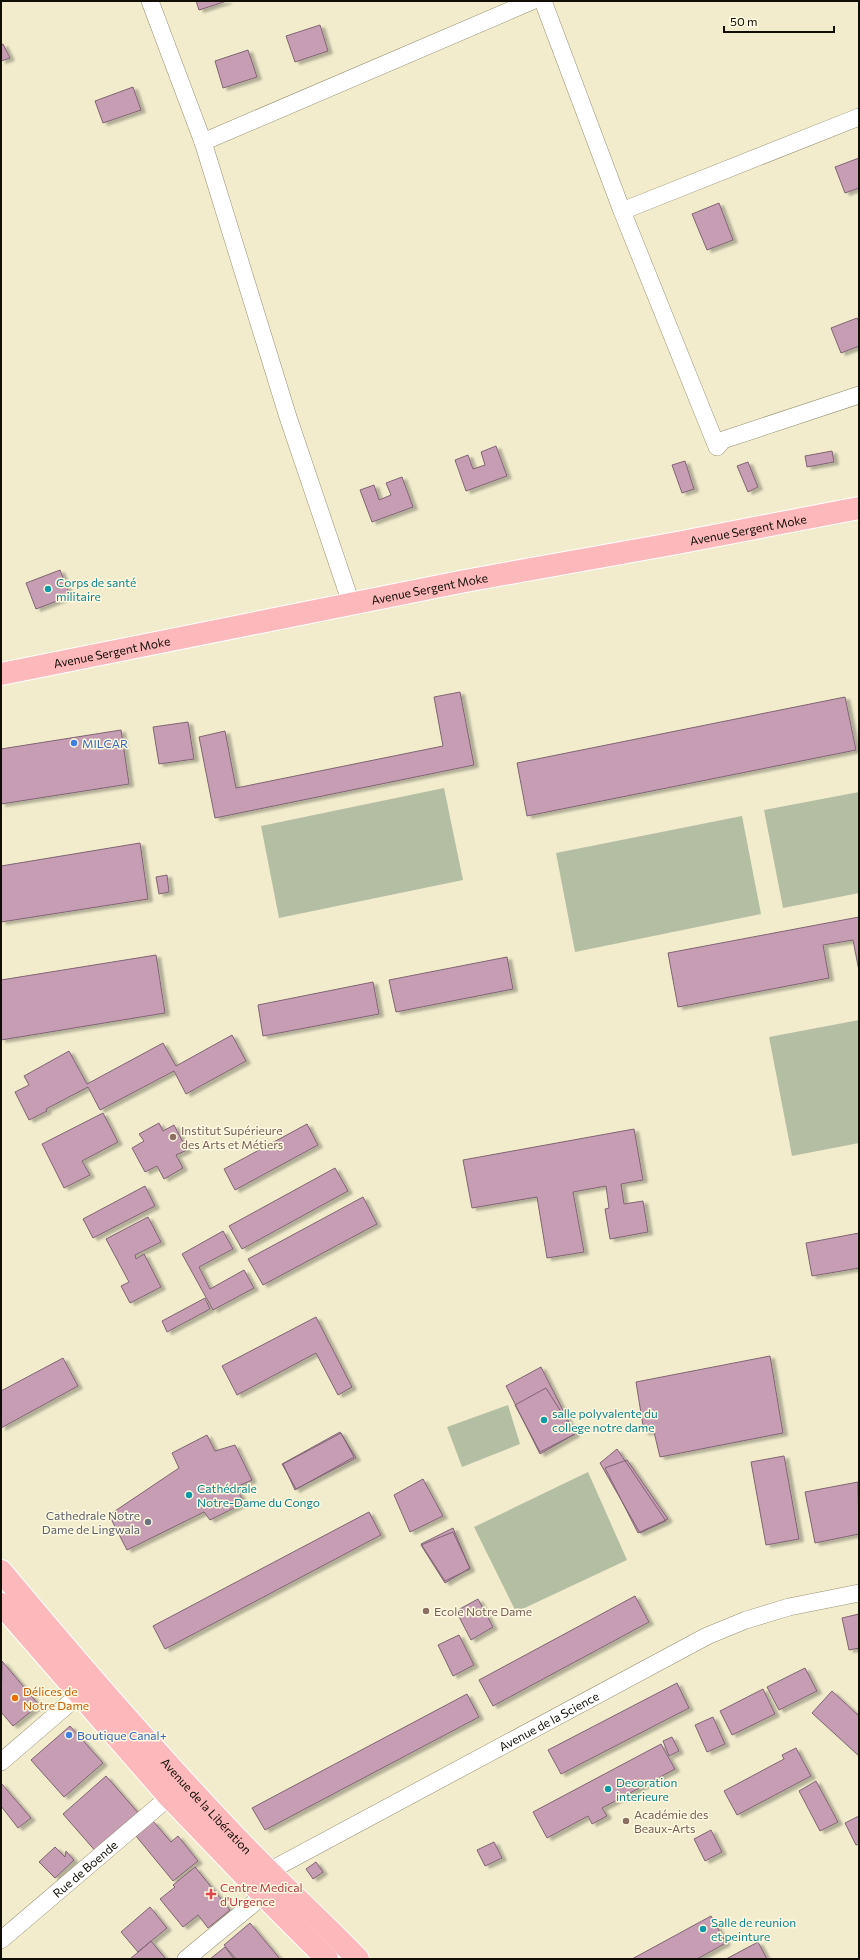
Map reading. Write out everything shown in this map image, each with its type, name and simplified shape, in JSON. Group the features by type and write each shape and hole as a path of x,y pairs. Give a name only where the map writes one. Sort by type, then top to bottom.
{"main road":[{"name":"Avenue Sergent Moke","path":"1,674 351,603 859,508"},
{"name":"Avenue de la Libération","path":"1,1570 6,1597 80,1694 169,1797 257,1889 327,1959"},
{"name":"Avenue de la Libération","path":"6,1597 150,1744 274,1876 358,1959"}],"street":[{"path":"150,1 203,142 288,417 351,603"},
{"path":"203,142 532,1"},
{"path":"543,1 622,211 717,447 723,440 859,395"},
{"path":"622,211 859,117"},
{"name":"Avenue de la Science","path":"186,1959 257,1889 274,1876 707,1636 746,1620 789,1607 859,1593"},
{"path":"1,1762 80,1694"},
{"name":"Rue de Boende","path":"1,1940 169,1797"}],"green space":[{"path":"444,788 463,880 279,918 261,826"},
{"path":"859,792 859,893 783,908 764,810"},
{"path":"742,816 761,914 575,952 556,853"},
{"path":"859,1020 859,1143 792,1156 769,1037"},
{"path":"508,1405 520,1444 462,1467 447,1427"},
{"path":"588,1472 627,1560 516,1612 474,1527"}],"building":[{"path":"196,1 227,1 199,10"},
{"path":"320,25 328,51 295,62 286,36"},
{"path":"3,44 10,58 1,61 1,45"},
{"path":"248,50 257,77 223,88 215,61"},
{"path":"133,87 141,110 103,123 95,101"},
{"path":"859,158 859,188 845,193 835,167"},
{"path":"719,203 733,240 707,250 692,214"},
{"path":"857,318 859,322 859,346 841,353 831,328"},
{"path":"496,446 507,476 466,491 455,460 468,455 473,469 485,465 481,452"},
{"path":"832,451 834,462 807,467 805,456"},
{"path":"685,461 694,489 682,493 672,465"},
{"path":"748,462 758,487 748,492 737,466"},
{"path":"402,477 413,507 372,522 360,490 374,485 379,500 391,495 386,483"},
{"name":"Corps de santé militaire","path":"60,570 70,596 36,609 26,583"},
{"path":"460,692 474,765 215,818 199,737 225,731 236,788 443,746 434,697"},
{"path":"845,697 856,750 527,816 517,763"},
{"path":"188,722 194,759 159,764 153,727"},
{"path":"121,730 129,784 1,804 1,749"},
{"path":"140,843 148,899 1,922 1,866"},
{"path":"167,875 169,892 159,894 156,877"},
{"path":"859,917 859,971 853,940 823,945 829,978 678,1007 668,953"},
{"path":"156,955 165,1013 1,1040 1,980"},
{"path":"507,957 513,989 396,1012 389,980"},
{"path":"373,982 379,1014 263,1036 258,1005"},
{"path":"232,1035 246,1061 186,1094 174,1071 100,1110 88,1087 46,1109 47,1111 29,1120 15,1092 29,1085 24,1076 69,1051 87,1084 163,1043 176,1066"},
{"path":"103,1113 118,1142 82,1161 90,1175 64,1188 42,1144"},
{"path":"159,1123 163,1131 174,1125 187,1150 176,1155 183,1168 164,1179 157,1166 145,1172 132,1148 144,1141 139,1134"},
{"path":"307,1124 318,1145 235,1190 224,1169"},
{"path":"634,1129 643,1180 621,1184 624,1204 643,1201 648,1232 610,1239 605,1209 609,1208 606,1186 573,1192 584,1252 547,1258 537,1197 472,1208 463,1160"},
{"path":"335,1168 348,1191 242,1249 229,1226"},
{"path":"145,1186 155,1206 93,1238 83,1219"},
{"path":"363,1197 377,1224 263,1285 248,1259"},
{"path":"148,1217 161,1242 135,1255 136,1259 144,1254 161,1287 130,1303 121,1286 129,1282 106,1239"},
{"path":"223,1231 233,1249 199,1267 210,1289 244,1270 254,1288 213,1310 182,1254"},
{"path":"859,1233 859,1268 812,1276 806,1243"},
{"path":"205,1298 210,1309 167,1332 162,1321"},
{"path":"316,1317 352,1387 338,1395 316,1353 237,1395 222,1366"},
{"path":"770,1356 783,1433 660,1457 654,1432 644,1432 636,1382"},
{"path":"63,1358 78,1386 1,1428 1,1391"},
{"name":"salle polyvalente du college notre dame","path":"541,1367 575,1434 540,1454 506,1386"},
{"name":"salle polyvalente du college notre dame","path":"546,1388 575,1434 540,1452 515,1405"},
{"path":"340,1432 356,1458 296,1489 282,1464"},
{"path":"341,1433 354,1457 295,1490 283,1464"},
{"name":"Cathédrale Notre-Dame du Congo","path":"207,1435 215,1451 235,1445 252,1480 236,1487 244,1503 210,1520 204,1512 127,1550 109,1515 179,1468 172,1453"},
{"path":"617,1449 666,1521 640,1533 600,1463"},
{"path":"784,1456 799,1539 766,1545 751,1462"},
{"path":"627,1460 668,1519 638,1533 605,1468"},
{"path":"423,1479 443,1516 410,1532 394,1495"},
{"path":"858,1482 859,1534 815,1543 805,1492"},
{"path":"369,1512 381,1535 165,1649 153,1626"},
{"path":"453,1528 470,1569 445,1581 421,1544"},
{"path":"453,1532 470,1568 445,1583 421,1545"},
{"path":"635,1596 649,1622 493,1706 479,1680"},
{"path":"478,1599 493,1627 471,1640 456,1611"},
{"path":"859,1614 859,1648 849,1650 842,1618"},
{"path":"459,1635 474,1665 453,1676 438,1645"},
{"path":"2,1661 39,1705 13,1726 1,1712"},
{"path":"805,1668 817,1691 779,1710 767,1687"},
{"path":"677,1683 689,1708 561,1774 548,1750"},
{"path":"763,1689 775,1714 732,1735 720,1711"},
{"path":"832,1691 859,1716 859,1756 812,1713"},
{"path":"467,1694 479,1717 265,1830 252,1808"},
{"path":"713,1717 725,1744 707,1752 695,1725"},
{"path":"70,1726 103,1763 64,1797 31,1760"},
{"path":"672,1737 679,1751 669,1756 663,1741"},
{"name":"Decoration interieure","path":"661,1744 675,1769 602,1808 607,1816 592,1824 588,1816 547,1838 533,1812"},
{"path":"796,1748 811,1776 737,1815 724,1791 784,1759 782,1755"},
{"path":"106,1776 141,1816 98,1854 63,1814"},
{"path":"816,1781 838,1822 820,1831 799,1791"},
{"path":"1,1783 31,1818 18,1828 1,1806"},
{"path":"859,1816 859,1844 856,1845 845,1823"},
{"path":"153,1821 171,1842 178,1836 198,1861 173,1881 136,1836"},
{"path":"711,1830 722,1852 705,1861 694,1839"},
{"path":"494,1842 502,1858 485,1866 477,1850"},
{"path":"55,1847 65,1857 66,1851 74,1860 55,1878 39,1862"},
{"path":"316,1862 323,1872 313,1879 306,1869"},
{"path":"195,1867 230,1910 208,1928 198,1915 183,1927 160,1899 175,1887 173,1885"},
{"path":"150,1907 167,1928 138,1952 121,1932"},
{"name":"Salle de reunion et peinture","path":"711,1916 726,1943 697,1959 632,1959"},
{"path":"250,1923 280,1959 236,1959 224,1945"},
{"path":"151,1941 165,1958 130,1959"},
{"path":"758,1942 767,1959 726,1959"},
{"path":"225,1947 234,1959 210,1959"}],"place":[{"name":"Corps de santé militaire","path":"48,589"},
{"name":"MILCAR","path":"74,743"},
{"name":"Institut Supérieure des Arts et Métiers","path":"173,1137"},
{"name":"salle polyvalente du college notre dame","path":"544,1420"},
{"name":"Cathédrale Notre-Dame du Congo","path":"189,1495"},
{"name":"Cathedrale Notre Dame de Lingwala","path":"148,1522"},
{"name":"Ecole Notre Dame","path":"426,1611"},
{"name":"Délices de Notre Dame","path":"15,1698"},
{"name":"Boutique Canal+","path":"69,1735"},
{"name":"Decoration interieure","path":"608,1789"},
{"name":"Académie des Beaux-Arts","path":"626,1821"},
{"name":"Centre Medical d'Urgence","path":"211,1894"},
{"name":"Salle de reunion et peinture","path":"703,1929"}]}
